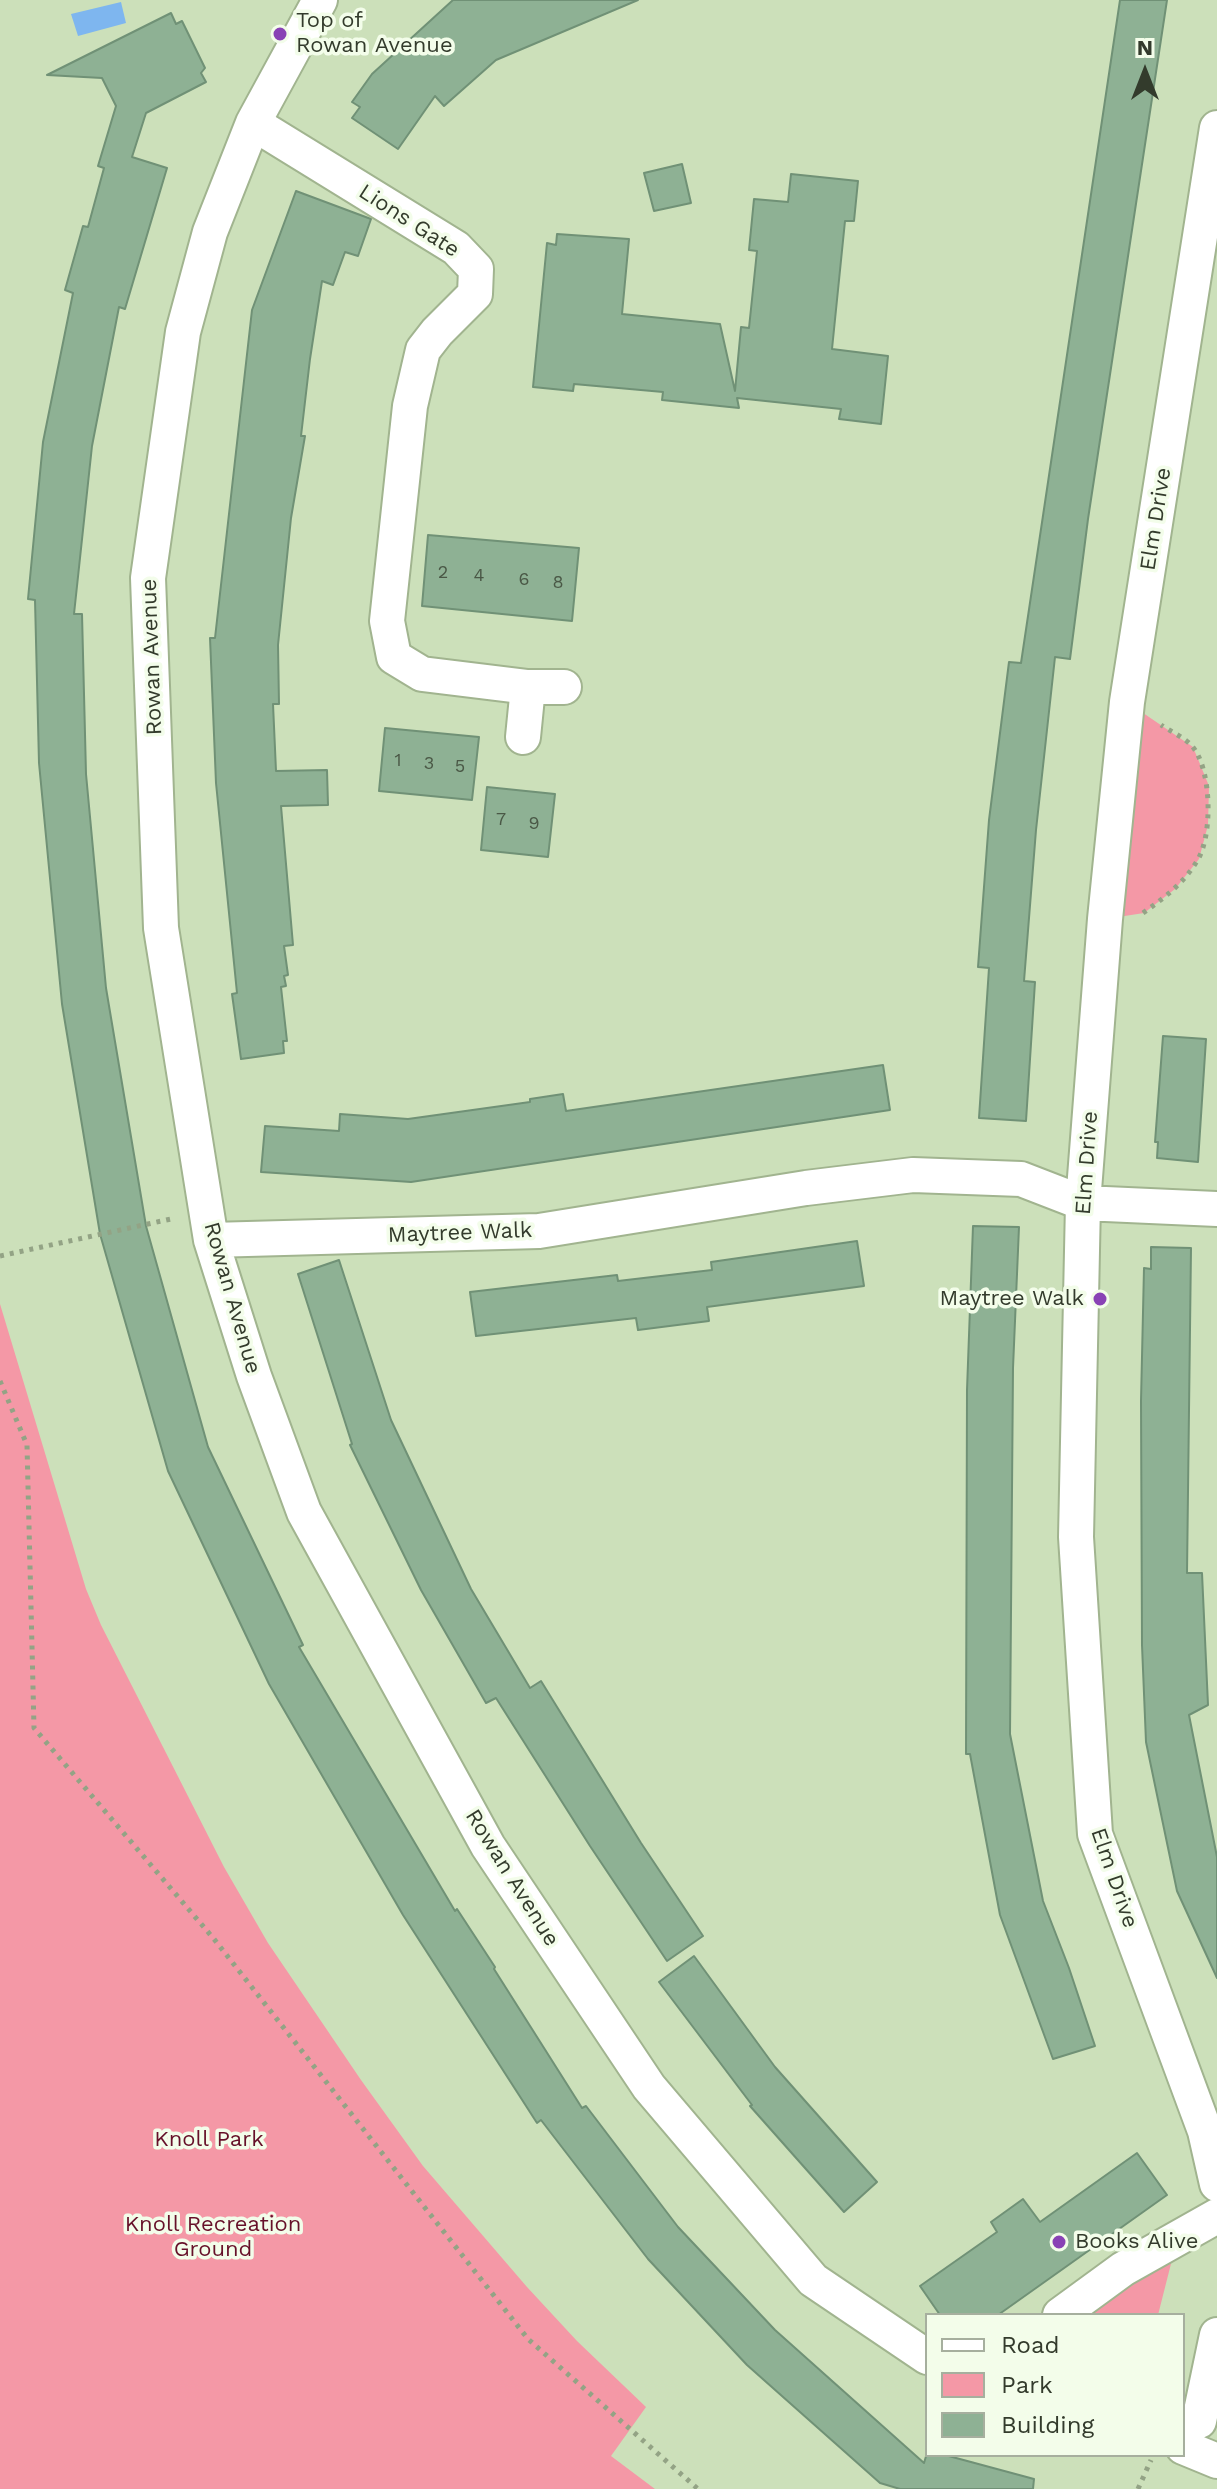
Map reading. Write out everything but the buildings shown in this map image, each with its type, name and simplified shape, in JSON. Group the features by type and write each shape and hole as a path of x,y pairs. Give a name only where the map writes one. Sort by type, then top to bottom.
{"street":[{"name":"Rowan Avenue","path":"320,0 253,123 210,232 183,332 148,578 161,928 209,1226 254,1376 304,1512 488,1846 649,2087 813,2280 925,2356"},
{"name":"Lions Gate","path":"253,123 456,248 476,269 475,294 423,350 410,406 387,621 394,657 422,674 528,687 564,687"},
{"name":"Elm Drive","path":"1217,128 1127,702 1105,919 1083,1203 1076,1537 1095,1834 1205,2131 1217,2184"},
{"path":"523,737 528,687"},
{"name":"Maytree Walk","path":"209,1226 539,1231 806,1188 913,1175 1021,1179 1083,1203 1217,1209"},
{"path":"1063,2313 1123,2269 1217,2216"},
{"path":"1185,2427 1199,2421 1217,2335"},
{"path":"1185,2448 1217,2461"}],"path":[{"path":"1105,919 1144,913 1175,889 1199,859 1208,825 1209,786 1193,747 1127,702"},
{"path":"0,1256 209,1226"},
{"path":"0,1381 27,1445 34,1728 214,1939 528,2339 698,2489"},
{"path":"1138,2489 1152,2457"}],"green space":[{"path":"1127,702 1193,747 1209,786 1208,825 1199,859 1175,889 1144,913 1105,919"},
{"name":"Knoll Recreation Ground","path":"0,1304 86,1589 101,1625 224,1867 268,1943 423,2166 527,2287 577,2341 646,2407 611,2456 655,2489 0,2489"},
{"path":"1176,2244 1159,2313 1085,2313"}],"water":[{"path":"121,2 126,23 78,36 71,14"}],"place":[{"name":"Top of Rowan Avenue","path":"280,34"},
{"name":"Maytree Walk","path":"1100,1299"},
{"name":"Books Alive","path":"1059,2242"}],"park label":[{"name":"Knoll Park","path":"209,2140"}]}
